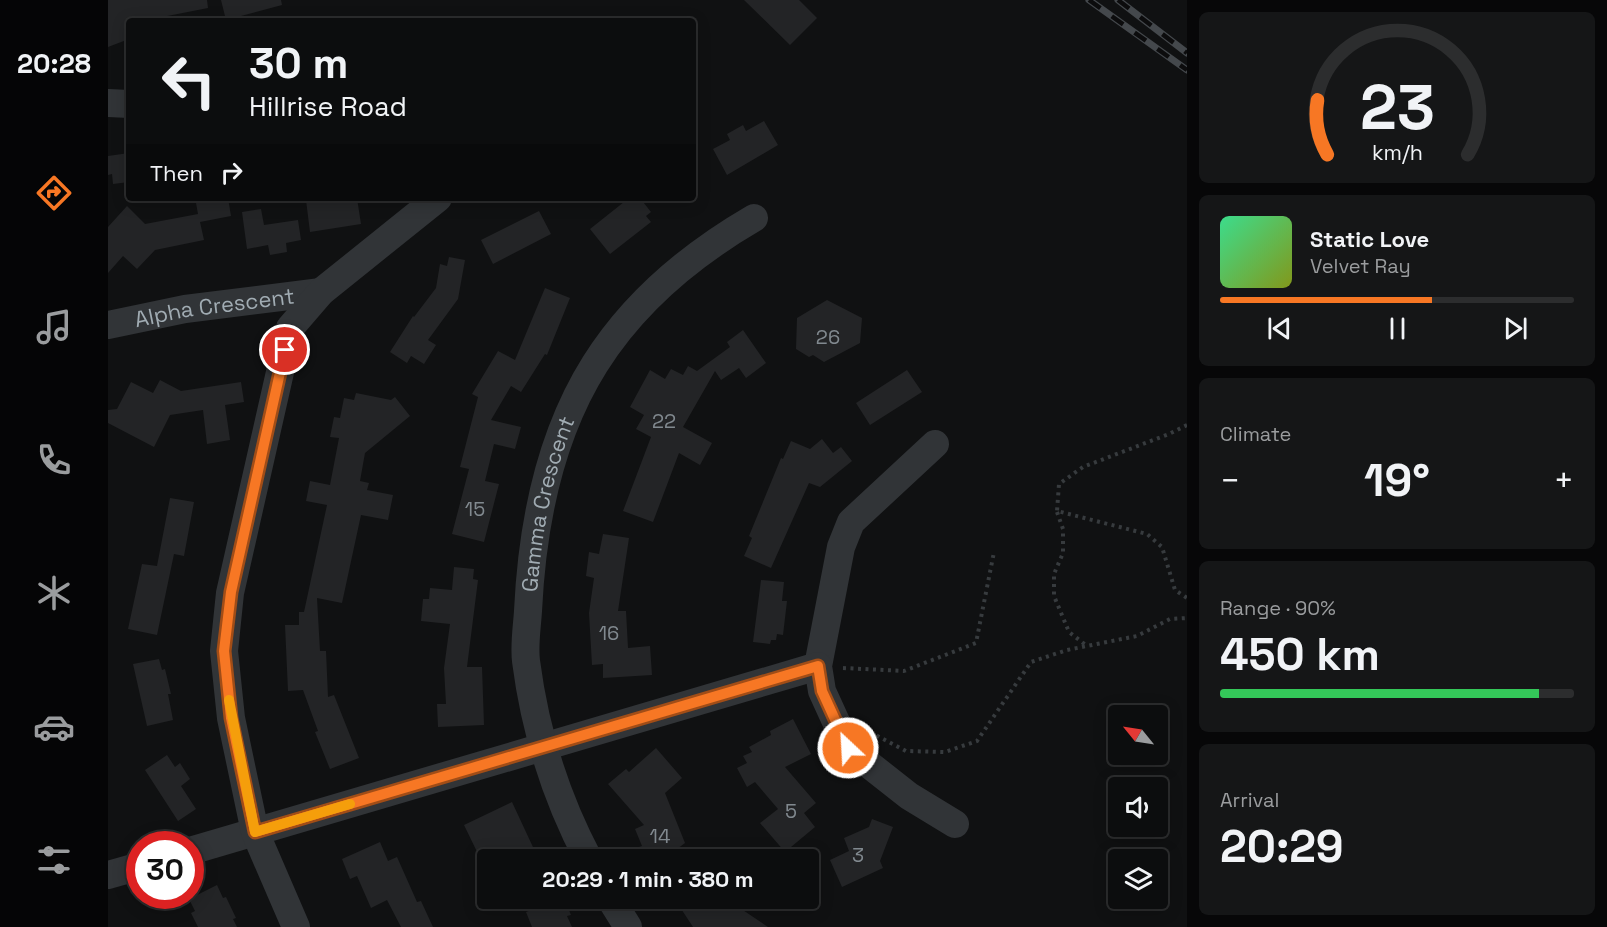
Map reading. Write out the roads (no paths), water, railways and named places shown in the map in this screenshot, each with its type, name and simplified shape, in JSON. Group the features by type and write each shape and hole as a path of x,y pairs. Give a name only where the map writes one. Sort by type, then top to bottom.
{"street":[{"path":"108,103 126,104"},
{"path":"296,927 255,832 231,718 224,651 231,592 290,328 321,292 434,201"},
{"name":"Gamma Crescent","path":"583,849 550,770 526,659 530,577 541,502 562,426 595,364 636,309 721,237 754,218"},
{"name":"Alpha Crescent","path":"108,325 185,309 321,292"},
{"path":"934,444 851,522 841,547 818,666 822,691 848,748 909,796 955,824"},
{"path":"204,847 818,666"},
{"path":"108,875 126,870"},
{"path":"617,909 628,927"}],"railway":[{"path":"1089,0 1187,70"},
{"path":"1118,0 1187,53"}]}
